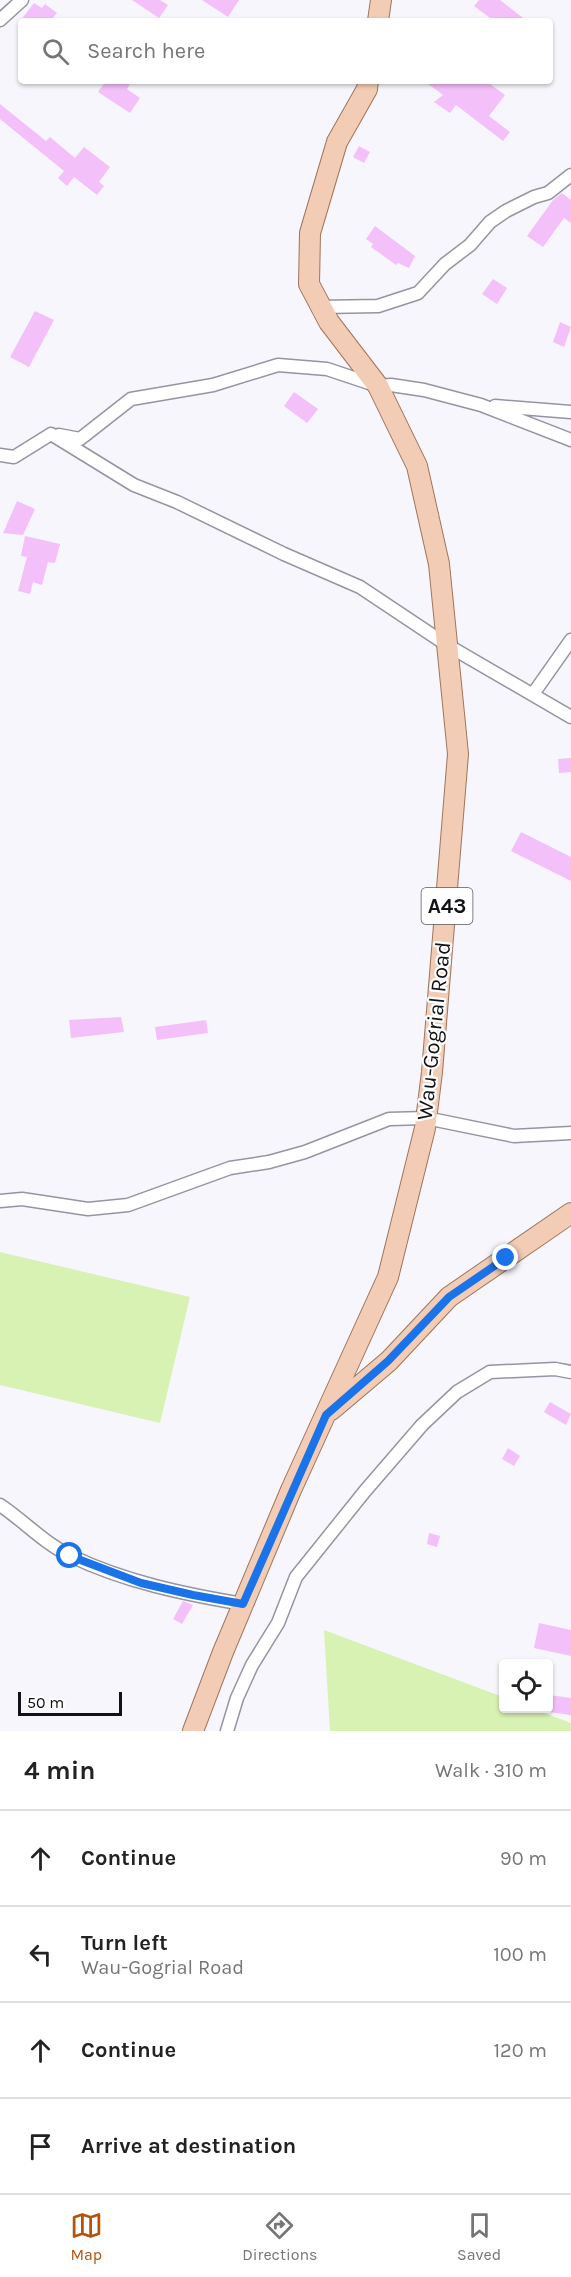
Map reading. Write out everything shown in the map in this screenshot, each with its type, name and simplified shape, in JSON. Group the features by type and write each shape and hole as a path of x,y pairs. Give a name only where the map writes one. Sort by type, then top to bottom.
{"main road":[{"path":"378,18 381,0"},
{"name":"Wau-Gogrial Road","path":"193,1731 243,1604 388,1276 426,1118 449,888 458,754 439,564 417,466 378,386 329,322 309,284 310,233 337,142 368,84"},
{"path":"326,1415 388,1361 449,1297 568,1219"}],"street":[{"path":"0,20 22,0"},
{"path":"321,307 378,306 418,293 445,264 470,245 490,222 506,210 548,193 571,175"},
{"path":"0,455 14,457 51,434 80,439 131,399 213,385 278,365 327,369 378,386 391,385 424,390 481,405 571,440"},
{"path":"481,405 571,412"},
{"path":"51,434 134,485 177,502 284,554 360,587 447,645 571,717"},
{"path":"534,694 571,640"},
{"path":"0,1201 22,1199 88,1209 128,1206 230,1168 269,1162 305,1152 389,1119 426,1118 514,1136 571,1132"},
{"path":"227,1731 237,1698 278,1623 296,1577 422,1425 457,1392 490,1372 555,1369 571,1372"},
{"path":"0,1505 70,1556 141,1583 243,1604"}],"green space":[{"path":"0,1252 190,1297 160,1423 0,1385"},
{"path":"324,1630 499,1696 499,1713 545,1713 571,1723 571,1731 330,1731"}],"building":[{"path":"132,0 160,0 168,5 159,18"},
{"path":"202,0 239,0 228,17"},
{"path":"479,0 500,0 523,18 490,18 474,6"},
{"path":"34,3 42,8 45,4 57,13 53,18 22,18"},
{"path":"104,84 130,84 127,89 140,98 130,113 98,92"},
{"path":"428,84 490,84 505,95 489,116 510,132 503,141 456,105 450,113 434,102 443,95"},
{"path":"0,104 46,141 50,137 75,158 84,147 110,167 99,182 104,186 97,195 74,177 67,186 58,178 64,171 0,119"},
{"path":"359,146 370,152 364,163 353,157"},
{"path":"562,193 571,200 571,223 564,218 543,247 527,236 553,200"},
{"path":"375,226 415,256 409,268 398,263 396,265 371,247 373,244 366,239"},
{"path":"493,279 507,288 497,304 482,294"},
{"path":"35,311 54,320 29,367 10,357"},
{"path":"560,322 571,327 564,347 553,342"},
{"path":"294,392 318,409 307,423 284,406"},
{"path":"17,501 35,509 23,535 3,533"},
{"path":"25,536 60,544 55,563 48,562 42,585 33,582 30,594 18,591 27,557 21,556"},
{"path":"571,758 571,772 559,773 558,759"},
{"path":"521,832 571,857 571,881 511,851"},
{"path":"121,1017 124,1032 71,1038 69,1020"},
{"path":"206,1020 208,1033 157,1040 155,1027"},
{"path":"550,1402 571,1414 566,1425 544,1412"},
{"path":"508,1448 520,1456 514,1466 502,1459"},
{"path":"429,1533 440,1536 437,1547 427,1544"},
{"path":"183,1601 193,1605 182,1624 173,1619"},
{"path":"539,1623 571,1630 571,1656 534,1648"},
{"path":"553,1696 571,1698 571,1715 553,1713"}],"route":[{"path":"70,1556 141,1583 243,1604 291,1490 326,1415 388,1361 449,1297 506,1258"}]}
